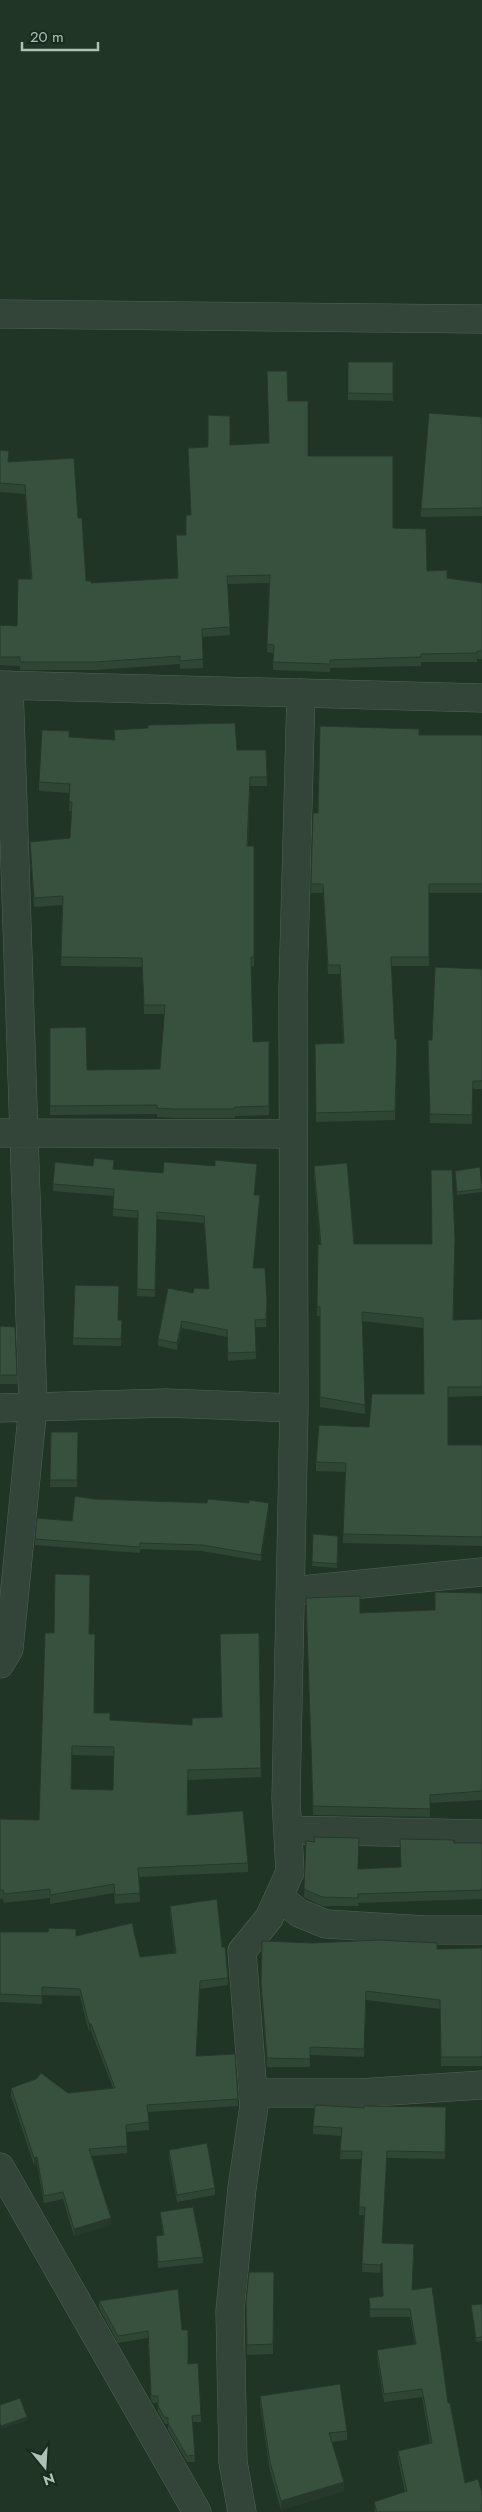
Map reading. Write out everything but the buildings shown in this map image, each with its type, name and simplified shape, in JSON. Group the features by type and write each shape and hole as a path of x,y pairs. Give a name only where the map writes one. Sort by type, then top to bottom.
{"street":[{"path":"0,314 482,319"},
{"path":"0,1664 9,1649 33,1406 12,1132 4,685 482,698"},
{"path":"242,2512 233,2462 230,2311 254,2106 242,1951 269,1918 290,1872 286,1799 292,1591 294,1408 293,989 301,693"},
{"path":"12,1132 294,1134"},
{"path":"0,1408 166,1403 294,1408"},
{"path":"292,1591 482,1572"},
{"path":"288,1830 482,1834"},
{"path":"279,1897 299,1913 326,1924 425,1930 482,1930"},
{"path":"252,2093 359,2093 482,2085"},
{"path":"0,2167 197,2512"}]}
